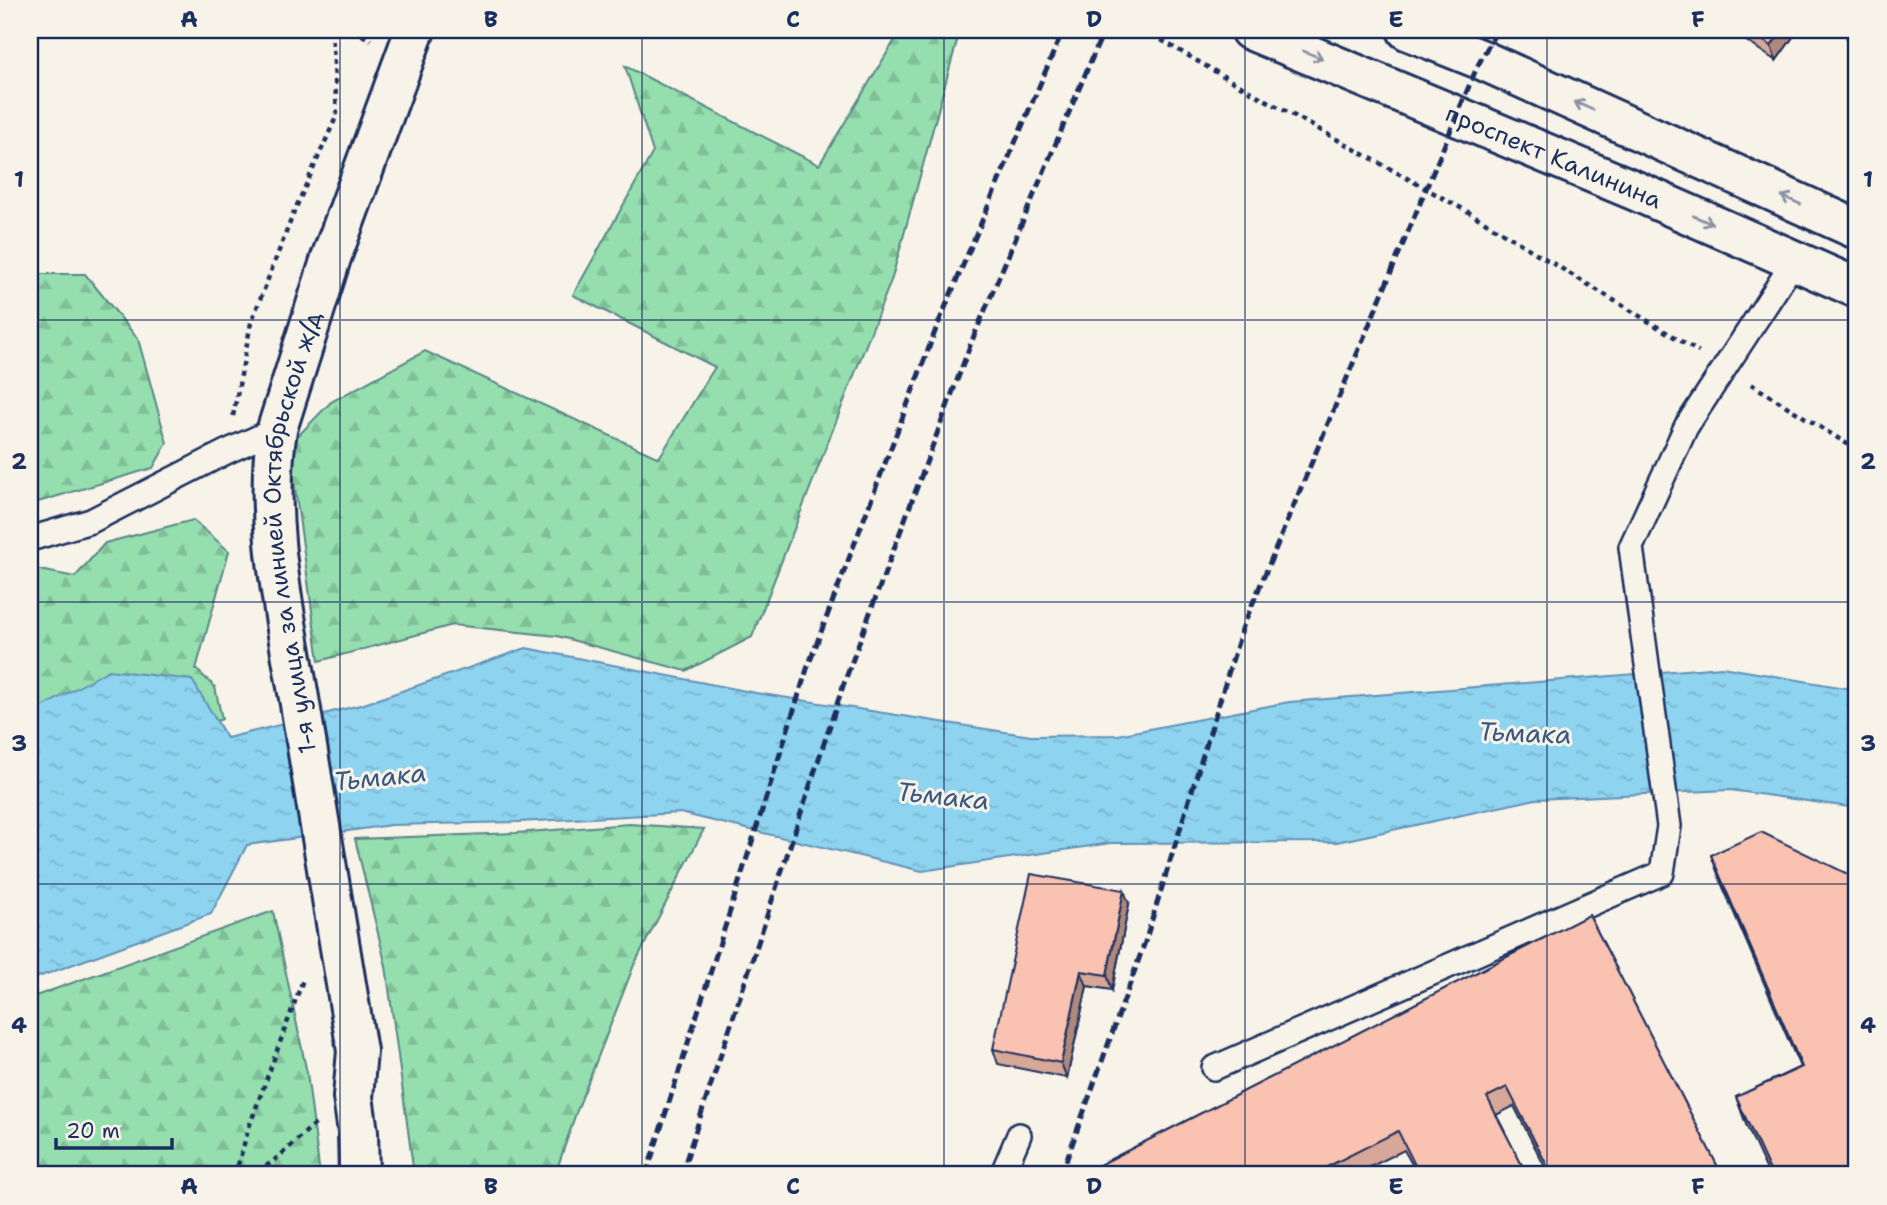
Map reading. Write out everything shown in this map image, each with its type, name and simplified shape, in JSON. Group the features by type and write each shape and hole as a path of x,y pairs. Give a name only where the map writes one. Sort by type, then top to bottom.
{"main road":[{"name":"1-я улица за линией Октябрьской ж/д","path":"359,1175 358,1132 353,1097 357,1051 286,621 272,508 273,456 277,429 331,258 415,30"},
{"name":"проспект Калинина","path":"1250,30 1470,121 1857,288"},
{"path":"1408,30 1482,60 1854,228"}],"lane":[{"path":"1214,1068 1662,873 1669,826 1631,547 1686,427 1795,260"},
{"path":"30,539 91,521 277,429"},
{"path":"1002,1175 1019,1135"}],"path":[{"path":"1144,30 1470,213 1857,450"},
{"path":"235,1175 249,1127 308,965"},
{"path":"248,1175 255,1173 353,1097"}],"green space":[{"path":"901,30 960,30 892,278 752,637 686,671 557,636 453,625 319,661 289,445 331,402 425,351 659,458 715,367 573,295 653,152 625,66 819,165"},
{"path":"30,274 85,274 138,339 167,443 153,468 31,504 30,515"},
{"path":"193,520 229,551 196,669 215,687 222,719 30,791 30,568 75,577 105,543"},
{"path":"629,824 704,829 634,965 576,1113 555,1175 414,1175 386,966 355,839 516,833"},
{"path":"273,911 307,1073 320,1175 30,1175 30,998"}],"water":[{"name":"Тьмака","path":"526,648 756,693 1031,736 1118,735 1289,702 1722,667 1857,690 1857,808 1730,790 1536,799 1337,842 1111,843 922,871 680,813 519,822 391,825 247,845 211,914 30,980 30,714 109,670 192,680 227,738 364,704"}],"building":[{"path":"1747,30 1783,30 1771,46"},
{"path":"1846,30 1857,30 1857,143"},
{"path":"1761,832 1854,877 1857,884 1857,1175 1772,1175 1736,1097 1802,1067 1711,855"},
{"path":"1031,874 1124,890 1107,975 1081,971 1061,1063 993,1049"},
{"path":"1589,915 1722,1175 1552,1175 1507,1087 1487,1097 1527,1175 1420,1175 1398,1131 1311,1175 1080,1175"}],"railway":[{"path":"646,1175 807,669 936,329 1063,30"},
{"path":"681,1175 843,686 874,602 971,343 1104,30"},
{"path":"1061,1175 1145,942 1242,629 1477,67 1497,30"}]}
